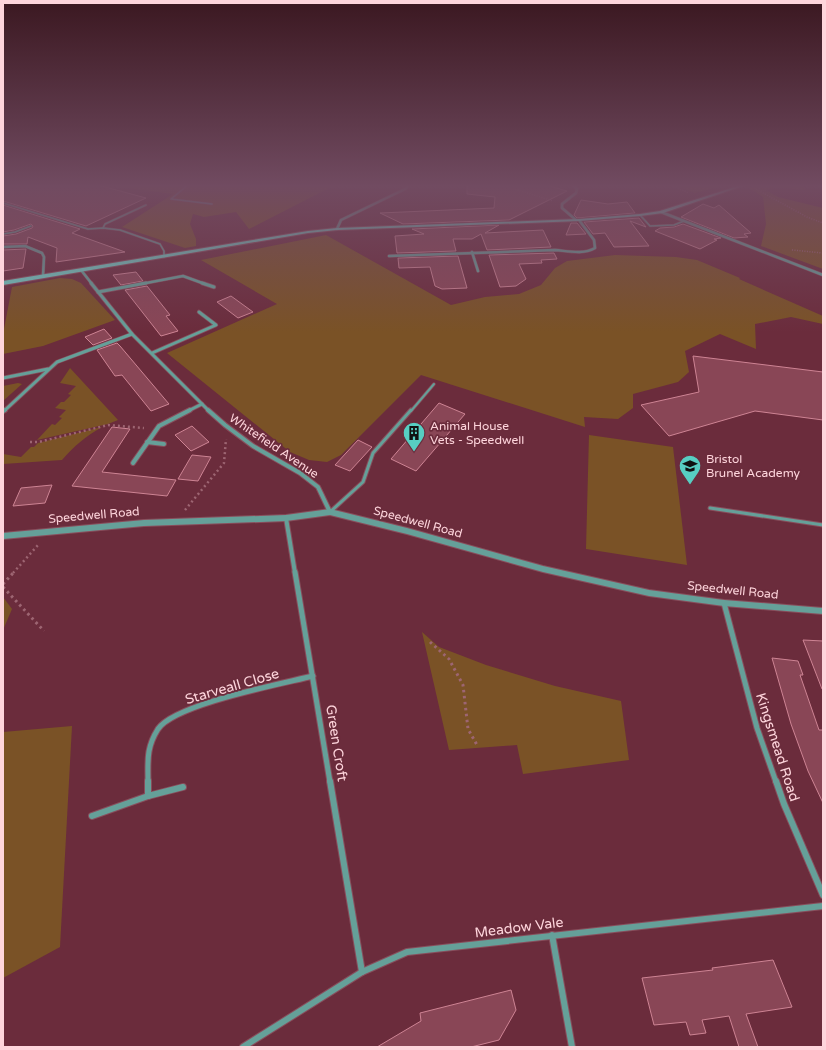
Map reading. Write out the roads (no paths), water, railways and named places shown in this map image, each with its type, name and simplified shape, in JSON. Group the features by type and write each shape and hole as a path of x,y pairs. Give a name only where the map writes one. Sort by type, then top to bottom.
{"main road":[{"path":"3,283 296,234"}],"street":[{"path":"389,256 472,252 555,250 578,252 592,251 595,248 594,240 589,234"},
{"path":"717,234 823,275"},
{"path":"3,247 25,246 42,253 44,256 43,276"},
{"path":"472,252 478,271"},
{"name":"Whitefield Avenue","path":"81,270 132,334 202,404 225,425 253,446 300,473 318,487 330,512"},
{"path":"98,292 183,276 214,287"},
{"path":"152,353 216,325 199,312"},
{"path":"3,411 55,363 132,334"},
{"path":"3,378 48,369"},
{"path":"133,463 156,430 166,421 202,404"},
{"path":"147,442 164,444"},
{"name":"Speedwell Road","path":"3,536 144,522 286,518 330,512 407,531 573,577 649,593 724,603 823,612"},
{"name":"Green Croft","path":"286,518 362,972"},
{"name":"Kingsmead Road","path":"724,603 757,728 784,804 823,895"},
{"name":"Starveall Close","path":"148,796 148,750 159,728 176,716 205,703 313,676"},
{"path":"92,816 148,796 183,787"},
{"name":"Meadow Vale","path":"243,1047 362,972 407,952 823,906"},
{"path":"552,935 572,1047"}],"lane":[{"path":"131,234 160,244 164,251 164,257"},
{"path":"330,512 363,482 373,453 434,384"},
{"path":"710,508 823,525"}],"place":[{"name":"Animal House Vets - Speedwell","path":"414,452"},
{"name":"Bristol Brunel Academy","path":"690,486"}]}
